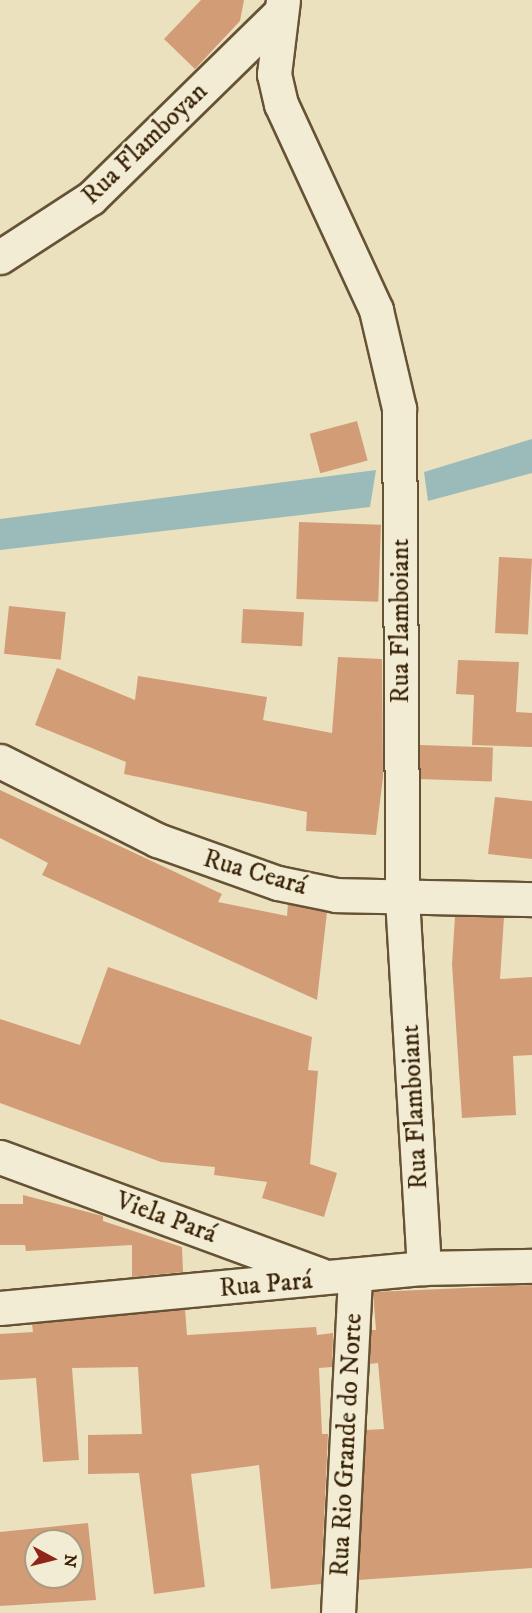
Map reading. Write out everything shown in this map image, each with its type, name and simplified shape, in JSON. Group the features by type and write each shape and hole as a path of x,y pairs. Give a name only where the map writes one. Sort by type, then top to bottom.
{"street":[{"name":"Rua Flamboyan","path":"0,257 91,198 281,8"},
{"name":"Rua Flamboiant","path":"281,8 274,74 281,104 376,310 399,408 402,898 424,1268"},
{"name":"Rua Ceará","path":"0,761 208,862 336,895 532,899"},
{"name":"Viela Pará","path":"0,1157 343,1278"},
{"name":"Rua Pará","path":"0,1308 343,1278 424,1268 532,1266"},
{"name":"Rua Rio Grande do Norte","path":"338,1613 343,1278"}],"water":[{"path":"532,439 532,473 428,501 424,472"},
{"path":"376,470 370,507 0,550 0,519"}],"building":[{"path":"201,0 244,0 240,21 195,69 164,39"},
{"path":"357,421 368,461 320,473 310,434"},
{"path":"299,522 381,525 378,602 296,599"},
{"path":"499,557 532,559 528,635 495,633"},
{"path":"9,606 66,612 61,660 4,654"},
{"path":"243,609 304,612 302,646 241,643"},
{"path":"338,657 382,659 383,777 376,835 306,831 307,812 124,774 126,762 35,725 57,668 135,700 138,676 267,697 263,720 332,733"},
{"path":"458,660 519,662 516,712 532,713 532,747 472,745 474,695 456,694"},
{"path":"420,745 493,748 492,782 419,779"},
{"path":"0,790 222,894 218,902 287,916 288,904 327,912 317,1000 42,875 48,863 0,838"},
{"path":"495,797 532,801 532,859 488,854"},
{"path":"455,916 504,917 500,979 532,977 532,1055 513,1056 516,1115 462,1118 452,964"},
{"path":"108,967 312,1037 308,1070 318,1071 310,1164 337,1173 324,1217 262,1198 267,1182 214,1175 215,1167 161,1162 0,1103 0,1019 80,1045"},
{"path":"23,1195 103,1216 103,1221 182,1247 183,1272 132,1277 132,1245 26,1251 25,1245 0,1245 0,1204 23,1204"},
{"path":"532,1285 532,1568 358,1580 366,1430 384,1429 378,1363 369,1364 371,1330 376,1330 373,1292"},
{"path":"185,1309 187,1335 316,1327 317,1335 333,1333 332,1367 319,1368 322,1434 328,1434 321,1584 271,1589 259,1465 191,1474 205,1587 154,1594 139,1473 88,1474 88,1435 142,1434 138,1367 72,1368 79,1460 43,1462 36,1378 0,1380 0,1334 33,1332 32,1324"},
{"path":"88,1523 96,1600 0,1606 0,1532 24,1530 24,1589 84,1589 84,1529 29,1529"}]}
